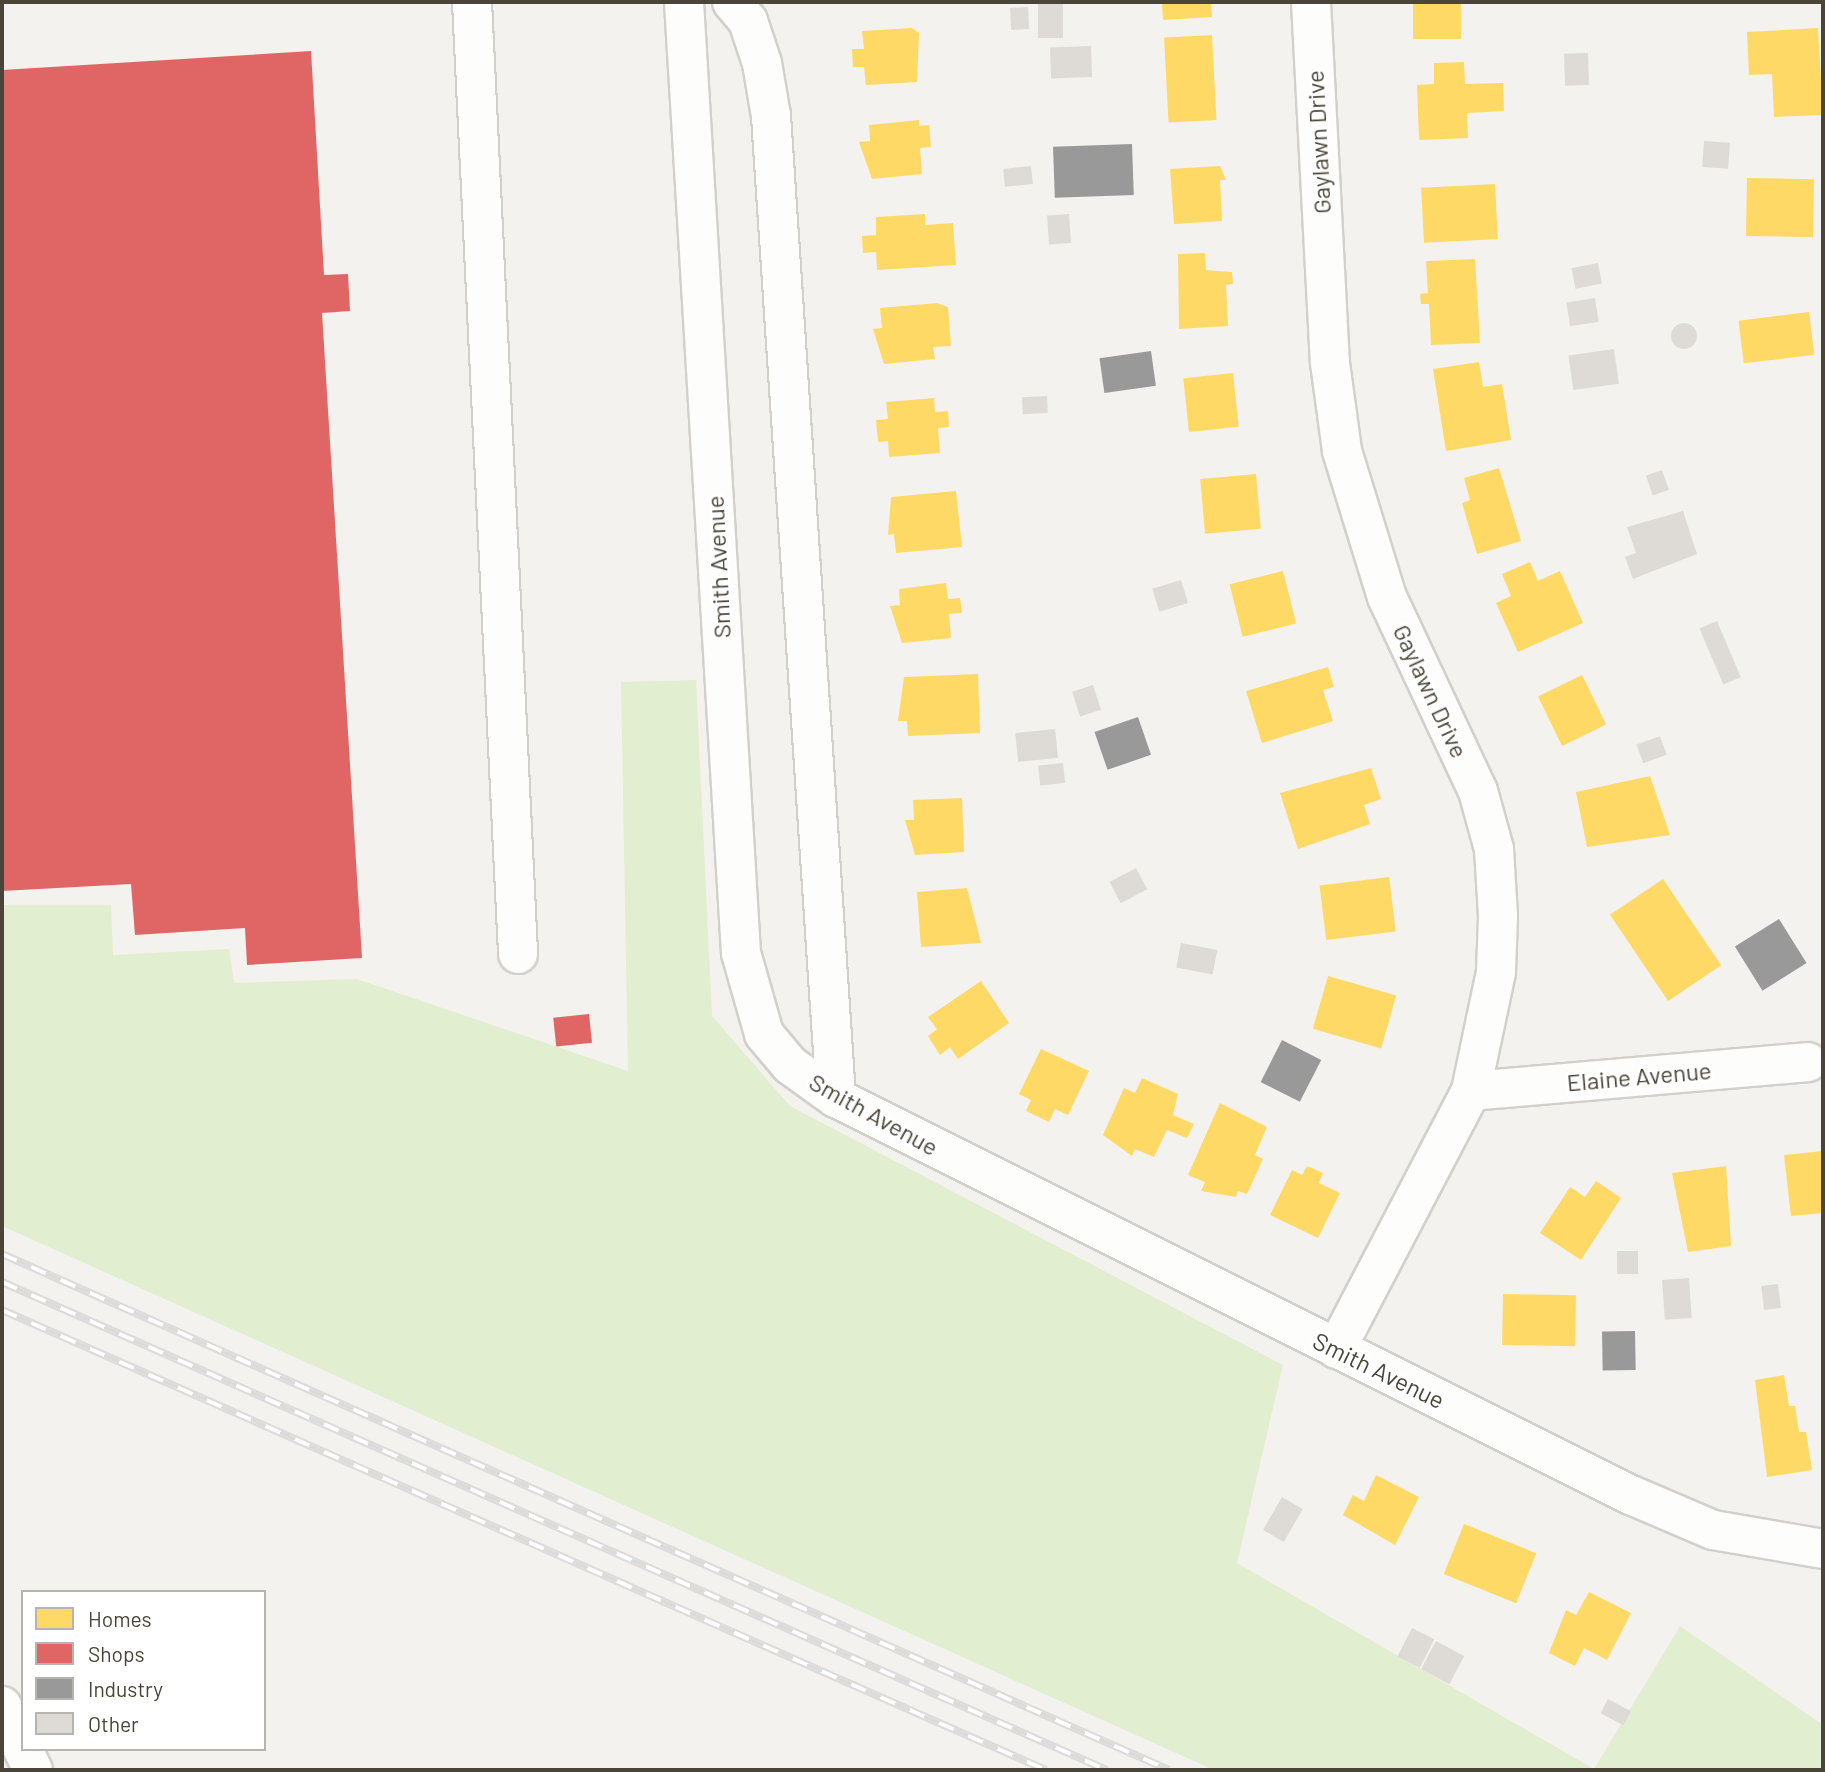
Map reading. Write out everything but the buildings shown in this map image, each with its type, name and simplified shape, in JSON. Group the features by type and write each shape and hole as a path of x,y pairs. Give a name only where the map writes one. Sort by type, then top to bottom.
{"street":[{"path":"472,2 518,954"},
{"name":"Smith Avenue","path":"684,2 741,953 764,1034 790,1065 836,1098 1335,1349 1713,1530 1823,1549"},
{"path":"732,2 748,21 758,52 771,117 836,1098"},
{"name":"Gaylawn Drive","path":"1311,2 1330,363 1342,451 1362,532 1478,791 1494,849 1496,972 1471,1091 1335,1349"},
{"name":"Elaine Avenue","path":"1471,1091 1808,1062"},
{"path":"2,1706 21,1745"},
{"path":"24,1751 33,1770"}],"green space":[{"path":"696,680 712,1016 790,1106 1283,1365 1237,1563 1594,1769 1680,1626 1823,1725 1823,1770 1214,1770 2,1226 2,905 111,905 113,955 229,949 234,983 357,979 628,1071 621,682"}],"railway":[{"path":"2,1254 1169,1770"},
{"path":"2,1282 1107,1770"},
{"path":"2,1310 1046,1770"}]}
